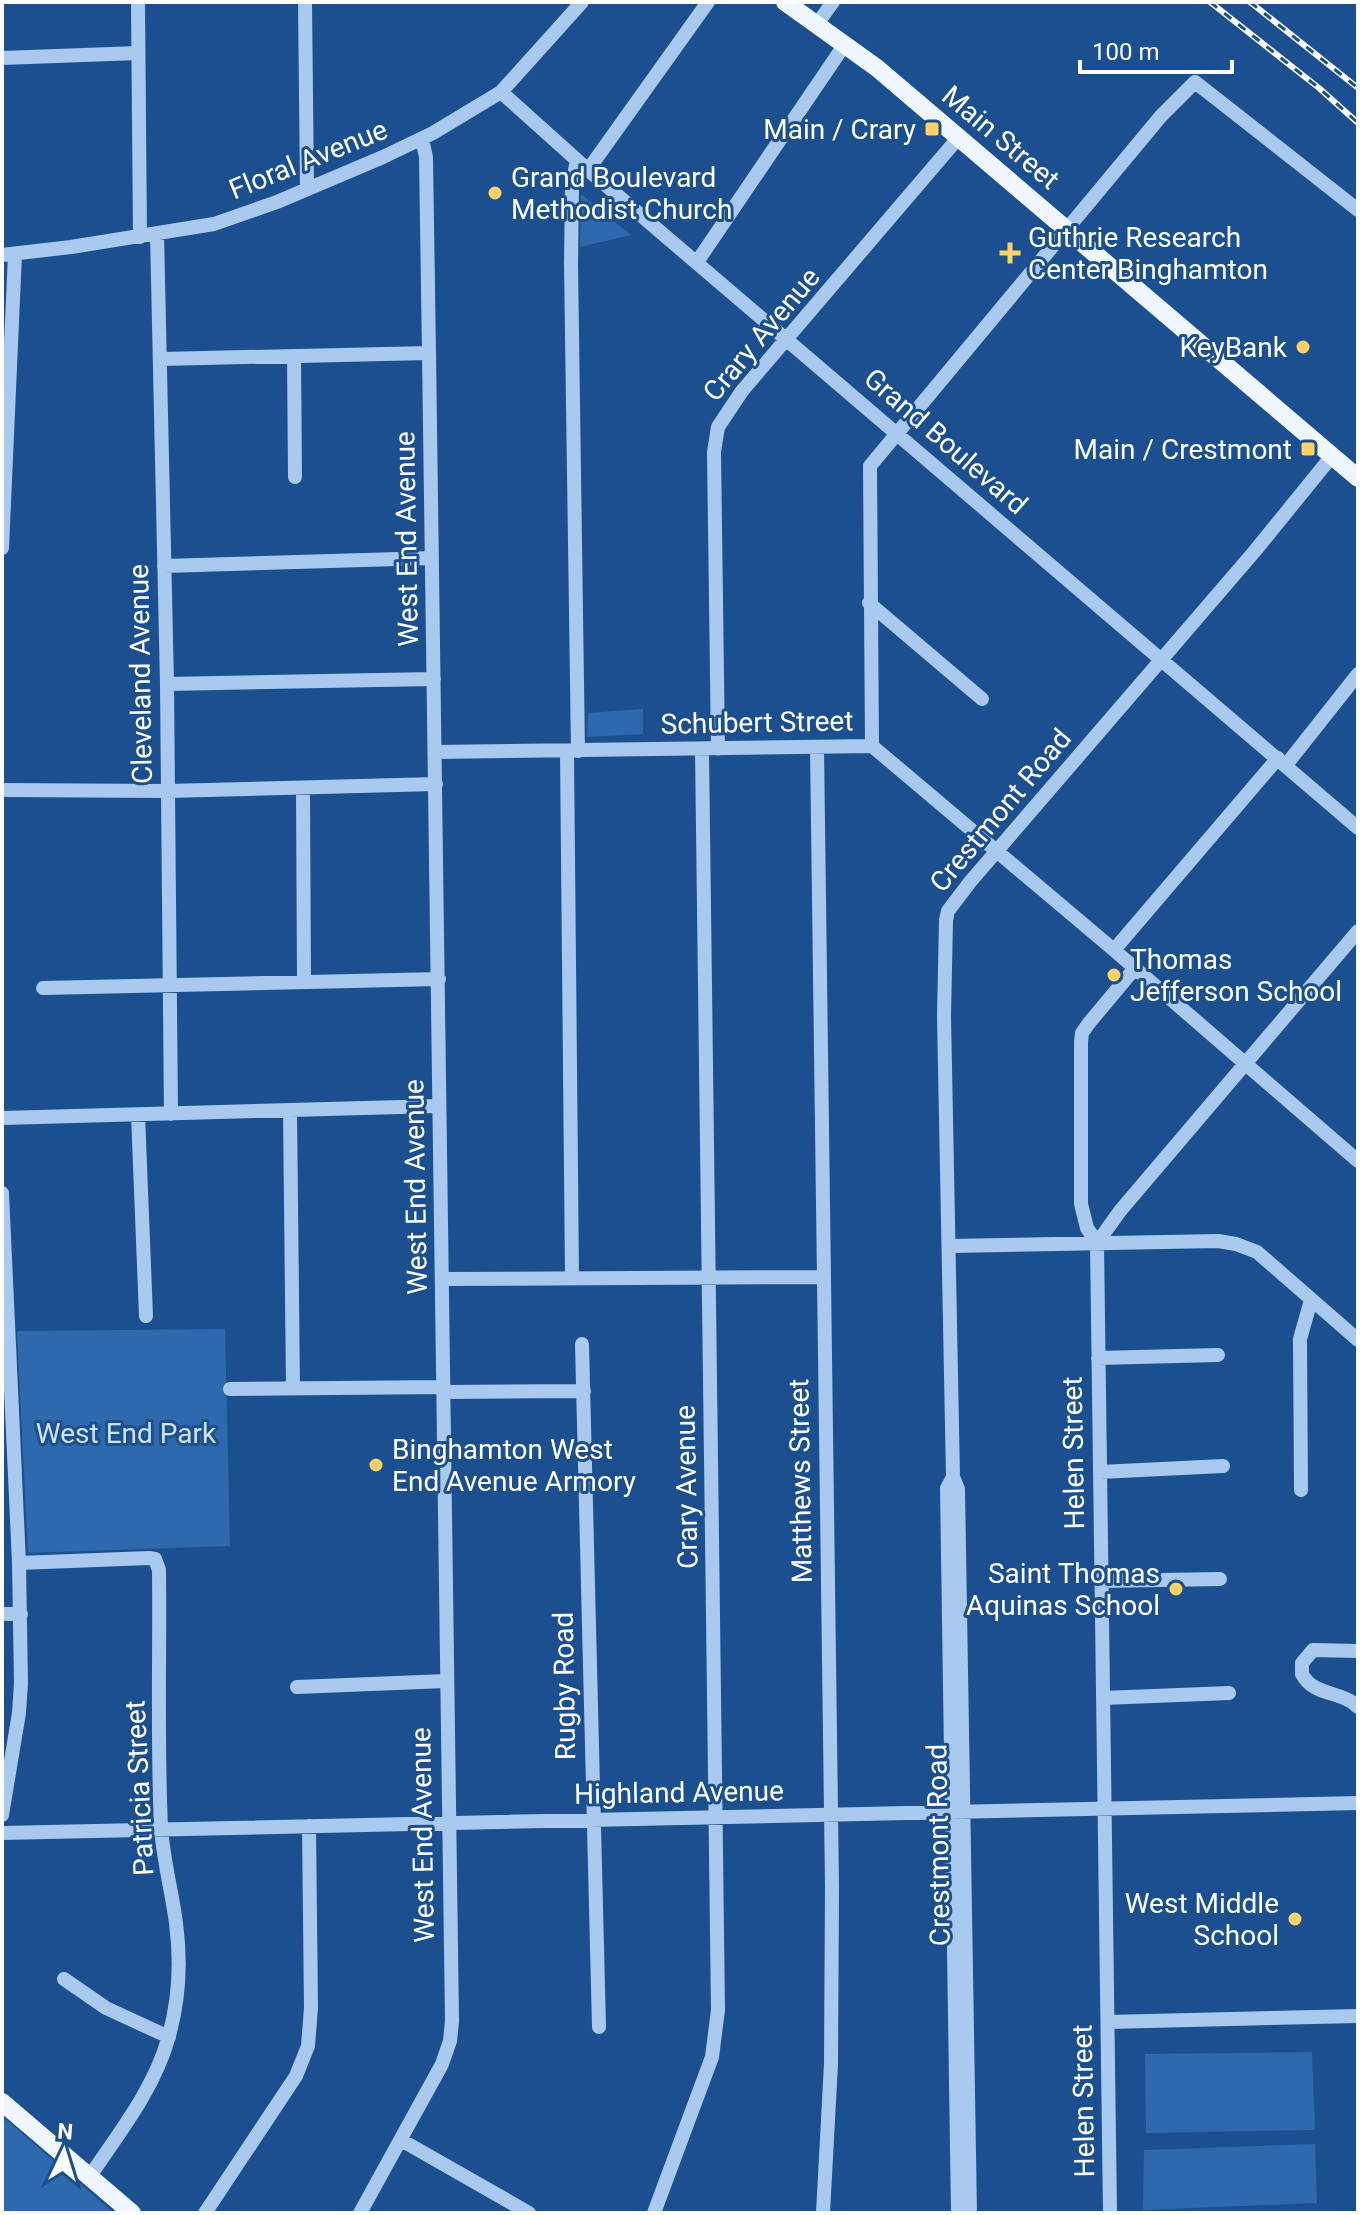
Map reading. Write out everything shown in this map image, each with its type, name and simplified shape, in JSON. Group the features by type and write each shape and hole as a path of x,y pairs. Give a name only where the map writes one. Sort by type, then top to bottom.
{"main road":[{"name":"Main Street","path":"785,2 845,44 959,137 1358,478"},
{"path":"2,2102 132,2213"}],"street":[{"path":"138,2 140,237"},
{"path":"305,2 307,189"},
{"name":"Floral Avenue","path":"8,254 214,224 307,189 422,139 501,92 582,2"},
{"path":"572,1278 572,185 582,165 708,2"},
{"path":"817,24 833,2"},
{"path":"697,262 845,44"},
{"path":"2,58 138,53"},
{"path":"872,746 869,473 873,460 1161,116 1195,82 1358,210"},
{"name":"Grand Boulevard","path":"501,92 582,165 1358,828"},
{"name":"Crary Avenue","path":"718,749 715,437 722,419 742,391 959,137"},
{"name":"West End Avenue","path":"360,2213 442,2064 450,2041 439,979 426,157 422,139"},
{"name":"Cleveland Avenue","path":"157,234 167,684 171,1114"},
{"path":"2,548 8,254"},
{"path":"161,359 429,353"},
{"path":"294,356 295,477"},
{"name":"Crestmont Road","path":"970,2213 963,2126 958,1812 947,1488 953,1477 944,1016 946,920 948,911 996,852 1332,456"},
{"path":"164,566 432,558"},
{"path":"869,603 982,699"},
{"path":"1114,950 1358,674"},
{"path":"167,684 434,679"},
{"name":"Schubert Street","path":"435,752 872,746 1246,1062 1358,1161"},
{"name":"Matthews Street","path":"817,747 831,1815 831,2064 823,2213"},
{"name":"Crary Avenue","path":"654,2213 703,2084 717,2027 702,750"},
{"path":"2,790 167,791 436,784"},
{"path":"303,789 304,982"},
{"path":"1097,1243 1120,1211 1358,931"},
{"path":"1097,1243 1087,1228 1081,1204 1082,1033 1135,968"},
{"path":"43,988 439,979"},
{"path":"2,1118 438,1106"},
{"path":"290,1111 293,1388"},
{"path":"138,1115 146,1316"},
{"path":"2,1193 9,1480 19,1563 21,1614 21,1683 7,1750 2,1815"},
{"path":"950,1246 1218,1241 1236,1244 1257,1252 1358,1340"},
{"name":"Helen Street","path":"1097,1243 1110,2213"},
{"path":"443,1279 823,1277"},
{"path":"1301,1490 1300,1339 1311,1300"},
{"name":"Rugby Road","path":"582,1344 599,2027"},
{"path":"1098,1358 1218,1355"},
{"path":"230,1389 584,1391"},
{"path":"1100,1472 1223,1466"},
{"name":"Patricia Street","path":"19,1563 149,1558 157,1563 161,1830 179,1952 175,2004 169,2037 151,2081 90,2176"},
{"path":"1101,1581 1220,1579"},
{"path":"2,1614 21,1614"},
{"path":"1358,1651 1313,1650 1302,1663 1302,1674 1312,1688 1339,1696 1358,1707"},
{"path":"297,1687 446,1681"},
{"path":"1103,1698 1229,1693"},
{"name":"Highland Avenue","path":"2,1833 1358,1803"},
{"path":"205,2213 296,2076 308,2046 311,2008 309,1826"},
{"path":"64,1979 106,2008 169,2037"},
{"path":"1108,2022 1358,2016"},
{"name":"Crestmont Road","path":"958,2213 963,2126"},
{"path":"401,2140 529,2213"}],"green space":[{"path":"581,194 631,235 580,247"},
{"path":"643,709 643,734 587,737 588,713"},
{"name":"West End Park","path":"225,1329 230,1546 28,1553 17,1331"},
{"path":"1312,2052 1315,2130 1146,2133 1145,2054"},
{"path":"2,2116 114,2213 2,2213"},
{"path":"1315,2144 1317,2203 1143,2210 1144,2150"}],"railway":[{"path":"1210,2 1319,88 1358,123"},
{"path":"1250,2 1358,88"}],"place":[{"name":"Main / Crary","path":"932,129"},
{"name":"Grand Boulevard Methodist Church","path":"495,193"},
{"name":"Guthrie Research Center Binghamton","path":"1010,253"},
{"name":"KeyBank","path":"1303,347"},
{"name":"Main / Crestmont","path":"1308,449"},
{"name":"Thomas Jefferson School","path":"1114,975"},
{"name":"Binghamton West End Avenue Armory","path":"376,1465"},
{"name":"Saint Thomas Aquinas School","path":"1176,1589"},
{"name":"West Middle School","path":"1295,1919"}]}
